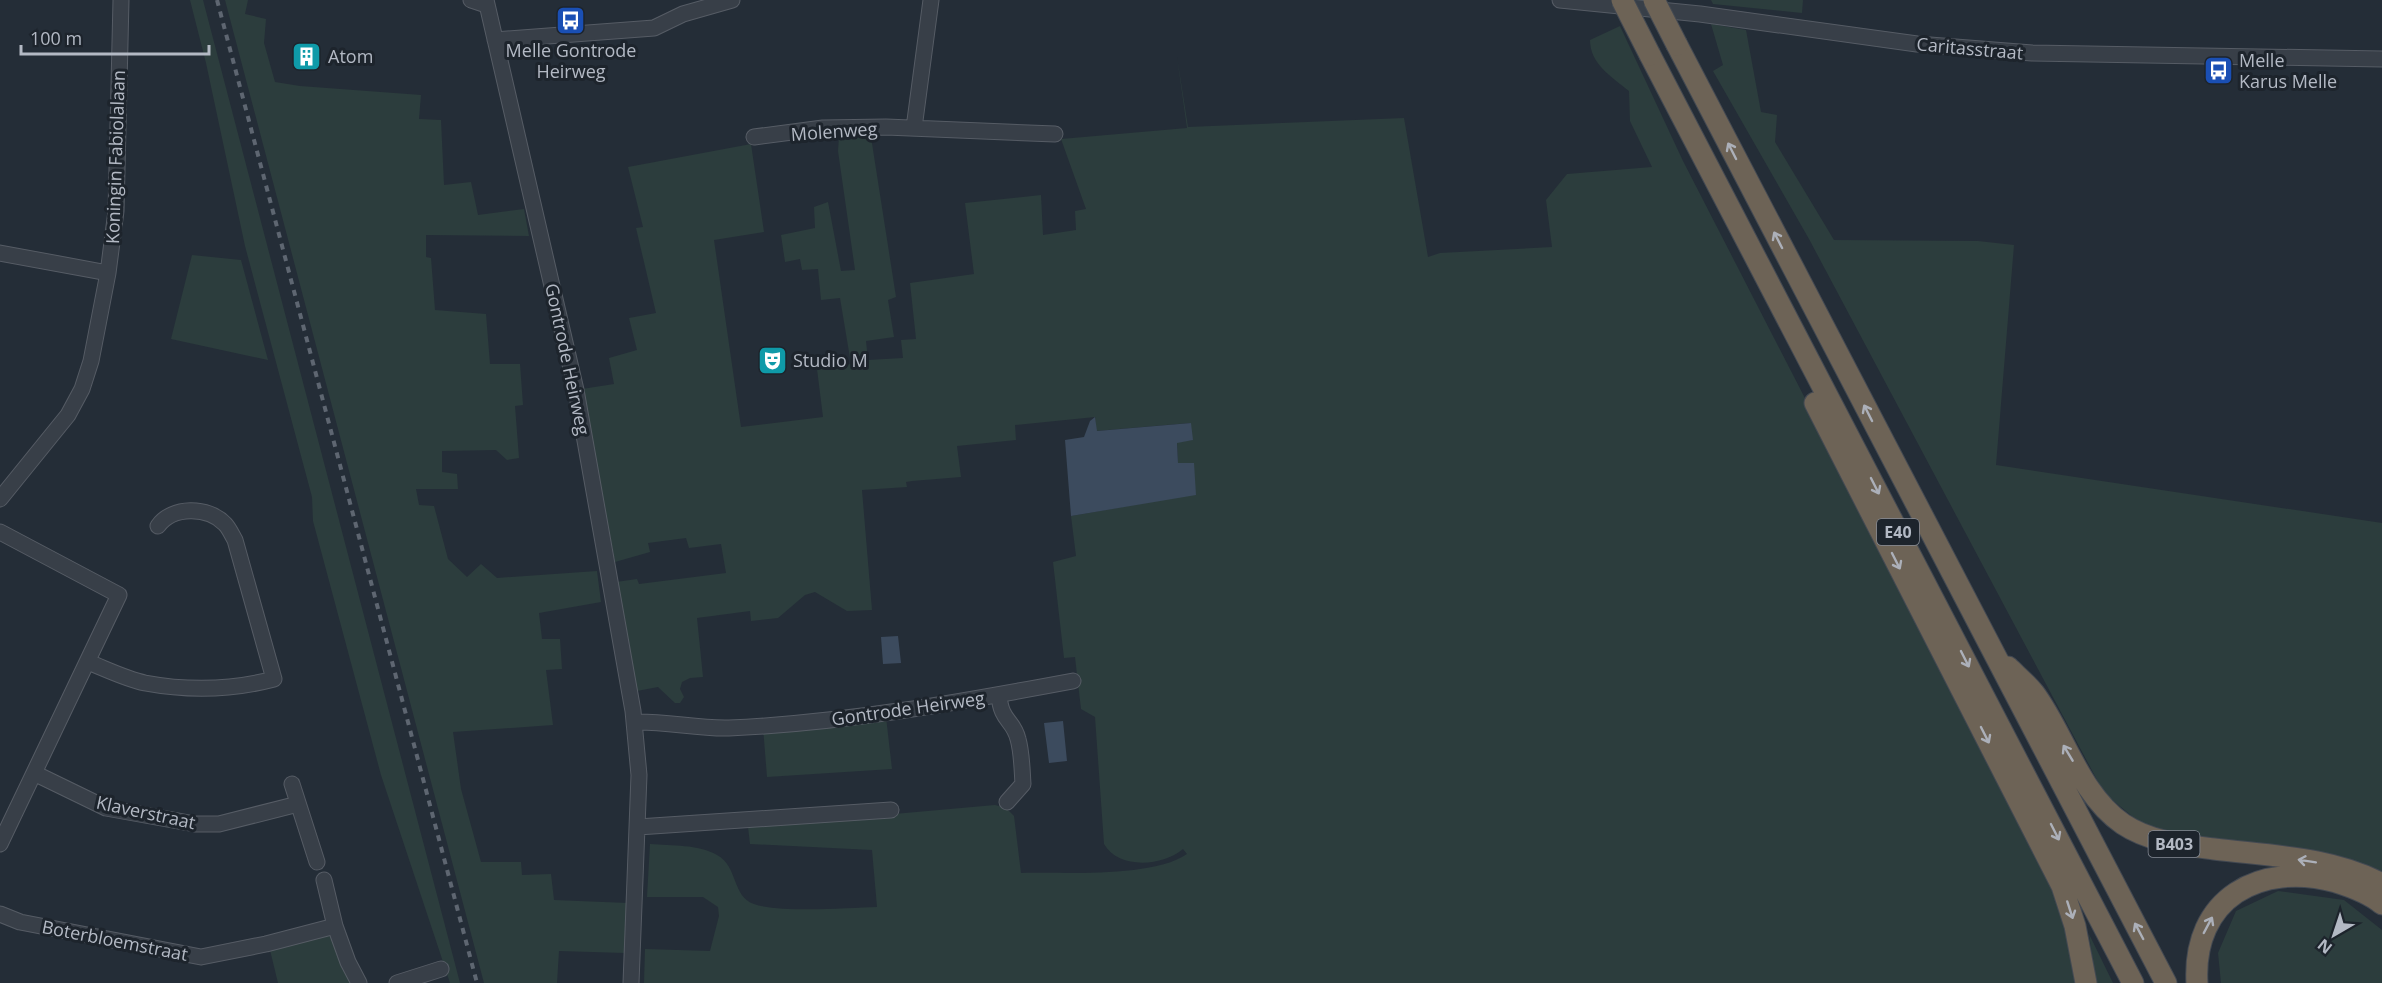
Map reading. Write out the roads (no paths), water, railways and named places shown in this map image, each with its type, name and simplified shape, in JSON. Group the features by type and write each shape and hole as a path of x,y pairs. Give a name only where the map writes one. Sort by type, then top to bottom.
{"highway":[{"name":"E40","path":"1622,0 2133,983"},
{"name":"E40","path":"1654,0 2166,983"},
{"path":"1663,80 1687,154 2062,886 2075,926 2086,983"},
{"name":"B403","path":"1992,651 2034,693 2083,777 2122,823 2150,837 2178,845 2331,864 2360,873 2382,884"},
{"path":"2197,983 2198,951 2204,931 2227,899 2249,885 2276,876 2324,879 2349,886 2382,904"}],"street":[{"name":"Koningin Fabiolalaan","path":"0,499 76,402 91,361 108,273 116,211 121,0"},
{"path":"471,0 486,2"},
{"path":"495,40 654,28 683,14 732,0"},
{"path":"914,128 931,0"},
{"name":"Caritasstraat","path":"1560,0 1692,13 1917,44 2032,53 2382,59"},
{"name":"Gontrode Heirweg","path":"486,2 576,390 634,722 639,775 632,983"},
{"name":"Molenweg","path":"754,137 823,128 914,128 1055,134"},
{"path":"0,253 108,273"},
{"path":"88,662 143,682 186,688 222,688 274,679 235,540 225,524 213,515 184,511 172,513 158,526"},
{"path":"0,532 119,595 0,844"},
{"name":"Gontrode Heirweg","path":"634,722 663,721 727,728 861,716 1074,681"},
{"path":"999,695 1000,713 1018,739 1023,784 1007,802"},
{"name":"Klaverstraat","path":"34,773 106,808 195,824 219,824 298,804"},
{"path":"292,784 317,862"},
{"path":"638,827 891,810"},
{"path":"324,880 348,962 359,983"},
{"name":"Boterbloemstraat","path":"0,914 20,922 201,957 266,944 336,926"},
{"path":"397,983 441,969"}],"water":[{"path":"1095,417 1097,431 1191,423 1193,440 1177,443 1178,463 1194,463 1196,495 1071,516 1065,440 1084,437 1090,421"},
{"path":"898,636 901,663 883,664 881,637"},
{"path":"1063,721 1067,761 1049,763 1044,723"}],"railway":[{"path":"217,0 477,983"}],"place":[{"name":"Melle Gontrode Heirweg","path":"571,21"},
{"name":"Atom","path":"307,56"},
{"name":"Melle Karus Melle","path":"2218,70"},
{"name":"Studio M","path":"772,360"}]}
